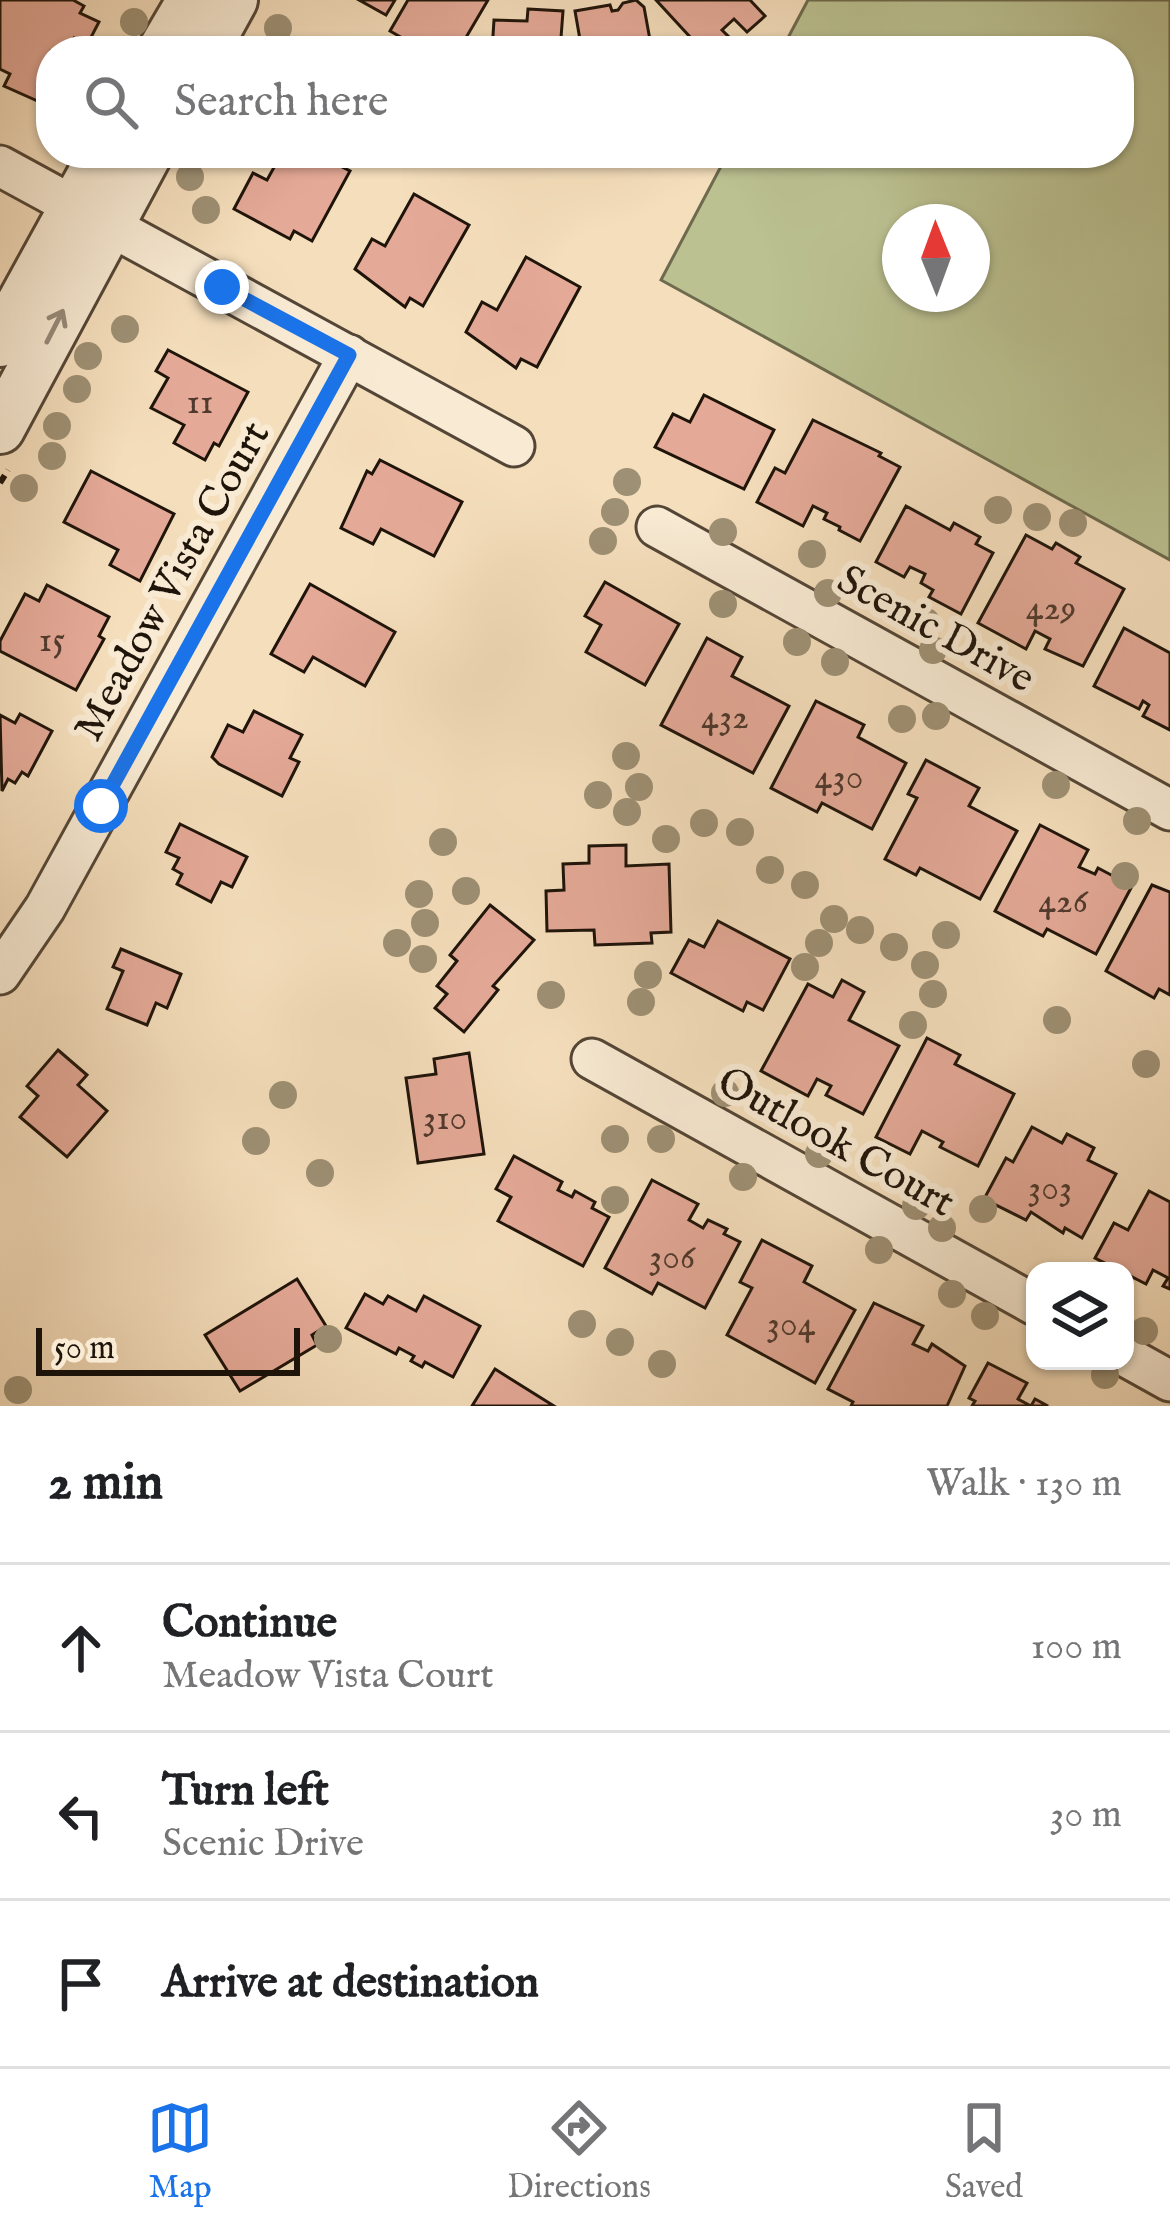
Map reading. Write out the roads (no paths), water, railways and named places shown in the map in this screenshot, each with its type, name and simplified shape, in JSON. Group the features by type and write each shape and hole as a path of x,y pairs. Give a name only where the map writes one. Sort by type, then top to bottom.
{"street":[{"path":"172,36 192,0"},
{"path":"213,36 233,0"},
{"path":"0,166 514,446"},
{"path":"0,429 91,215 101,168"},
{"path":"0,342 91,215 134,168"},
{"name":"Meadow Vista Court","path":"0,974 45,908 349,355"},
{"name":"Scenic Drive","path":"657,527 1170,810"},
{"name":"Outlook Court","path":"592,1059 1026,1301"},
{"path":"1134,1360 1170,1381"}]}
